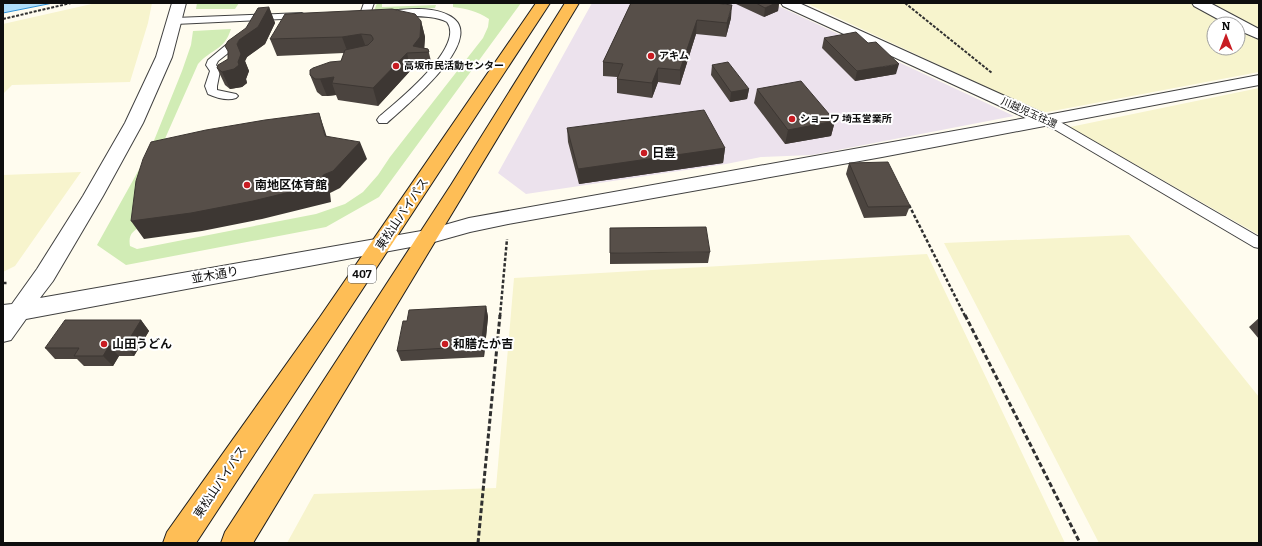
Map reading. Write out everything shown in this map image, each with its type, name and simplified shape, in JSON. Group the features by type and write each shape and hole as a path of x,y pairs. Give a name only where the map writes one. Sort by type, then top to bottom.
{"highway":[{"name":"東松山バイパス","path":"178,543 543,3"},
{"path":"236,543 428,237 572,3"}],"street":[{"name":"川越児玉往還","path":"788,3 1044,120"},
{"path":"1199,3 1223,16"},
{"path":"3,333 11,313 45,275 134,123 164,57 177,12"},
{"path":"1246,28 1259,35"},
{"name":"並木通り","path":"11,313 428,237 469,225 508,217 882,151 1259,80"}],"lane":[{"path":"369,3 361,14 428,13 450,19 456,28 454,40 436,71 383,120"},
{"path":"177,12 250,18 311,16"},
{"path":"232,96 219,95 212,92 211,86 215,71 211,65 213,60 245,35 250,18"},
{"name":"川越児玉往還","path":"1044,120 1058,126 1259,243"}],"path":[{"path":"3,18 71,3"},
{"path":"905,3 996,76"},
{"path":"907,201 1080,543"},
{"path":"478,543 508,217"},
{"path":"3,283 8,283"}],"shaded area":[{"path":"96,3 152,3 148,23 130,82 12,85 3,94 3,24"},
{"path":"592,3 772,3 1014,116 812,155 761,157 726,164 526,194 498,173"},
{"path":"806,3 1191,3 1215,16 1206,16 1206,56 1246,56 1246,33 1259,40 1259,72 1042,113"},
{"path":"1204,3 1259,3 1259,32 1246,25 1246,16 1229,16"},
{"path":"1259,88 1259,235 1070,127"},
{"path":"81,172 15,266 3,272 3,175"},
{"path":"1129,235 1259,397 1259,543 1099,543 944,243"},
{"path":"927,254 1065,543 287,543 314,494 496,488 514,278"}],"green space":[{"path":"197,3 239,3 235,9 196,9"},
{"path":"377,3 382,3 382,7 436,5 435,8 374,11"},
{"path":"521,3 379,197 326,227 126,265 97,245 151,148 182,71 191,45 193,31 231,29 225,42 198,64 156,159 143,225 132,233 130,238 130,246 137,249 316,214 345,204 363,192 378,175 390,157 483,38 488,27 489,19 472,11 453,7 453,4"}],"water":[{"path":"3,3 53,3 3,13"}],"building":[{"name":"アキム","path":"631,3 715,3 732,5 727,23 697,20 680,70 658,68 652,83 617,79 623,64 603,62"},
{"path":"756,3 776,3 765,8"},
{"path":"269,7 258,27 239,40 237,44 241,54 238,62 239,65 234,69 222,72 217,68 218,65 228,59 228,51 225,46 228,41 246,28 258,8"},
{"path":"392,9 415,14 421,21 420,37 413,46 428,49 429,52 407,53 373,88 332,83 334,77 315,79 310,75 310,70 313,68 330,62 341,61 345,50 368,45 373,40 371,35 361,34 342,37 270,39 285,14"},
{"path":"856,32 868,43 876,42 899,64 857,71 824,38"},
{"path":"728,62 749,89 731,92 712,65"},
{"path":"801,81 835,121 788,130 757,89"},
{"name":"日豊","path":"704,110 725,148 578,169 567,128"},
{"name":"南地区体育館","path":"319,113 325,136 360,142 333,171 323,175 323,184 253,201 191,213 131,221 136,181 143,159 151,142 206,130"},
{"path":"888,162 910,206 868,207 849,163"},
{"path":"706,227 710,252 610,253 610,228"},
{"name":"和膳たか吉","path":"486,306 481,346 397,351 403,321 407,321 409,310"},
{"path":"65,320 141,320 125,346 109,346 103,356 74,356 79,348 45,348"}],"place":[{"name":"アキム","path":"651,56"},
{"name":"高坂市民活動センター","path":"396,66"},
{"name":"ショーワ 埼玉営業所","path":"792,119"},
{"name":"日豊","path":"644,153"},
{"name":"南地区体育館","path":"247,185"},
{"name":"山田うどん","path":"104,344"},
{"name":"和膳たか吉","path":"445,344"}]}
